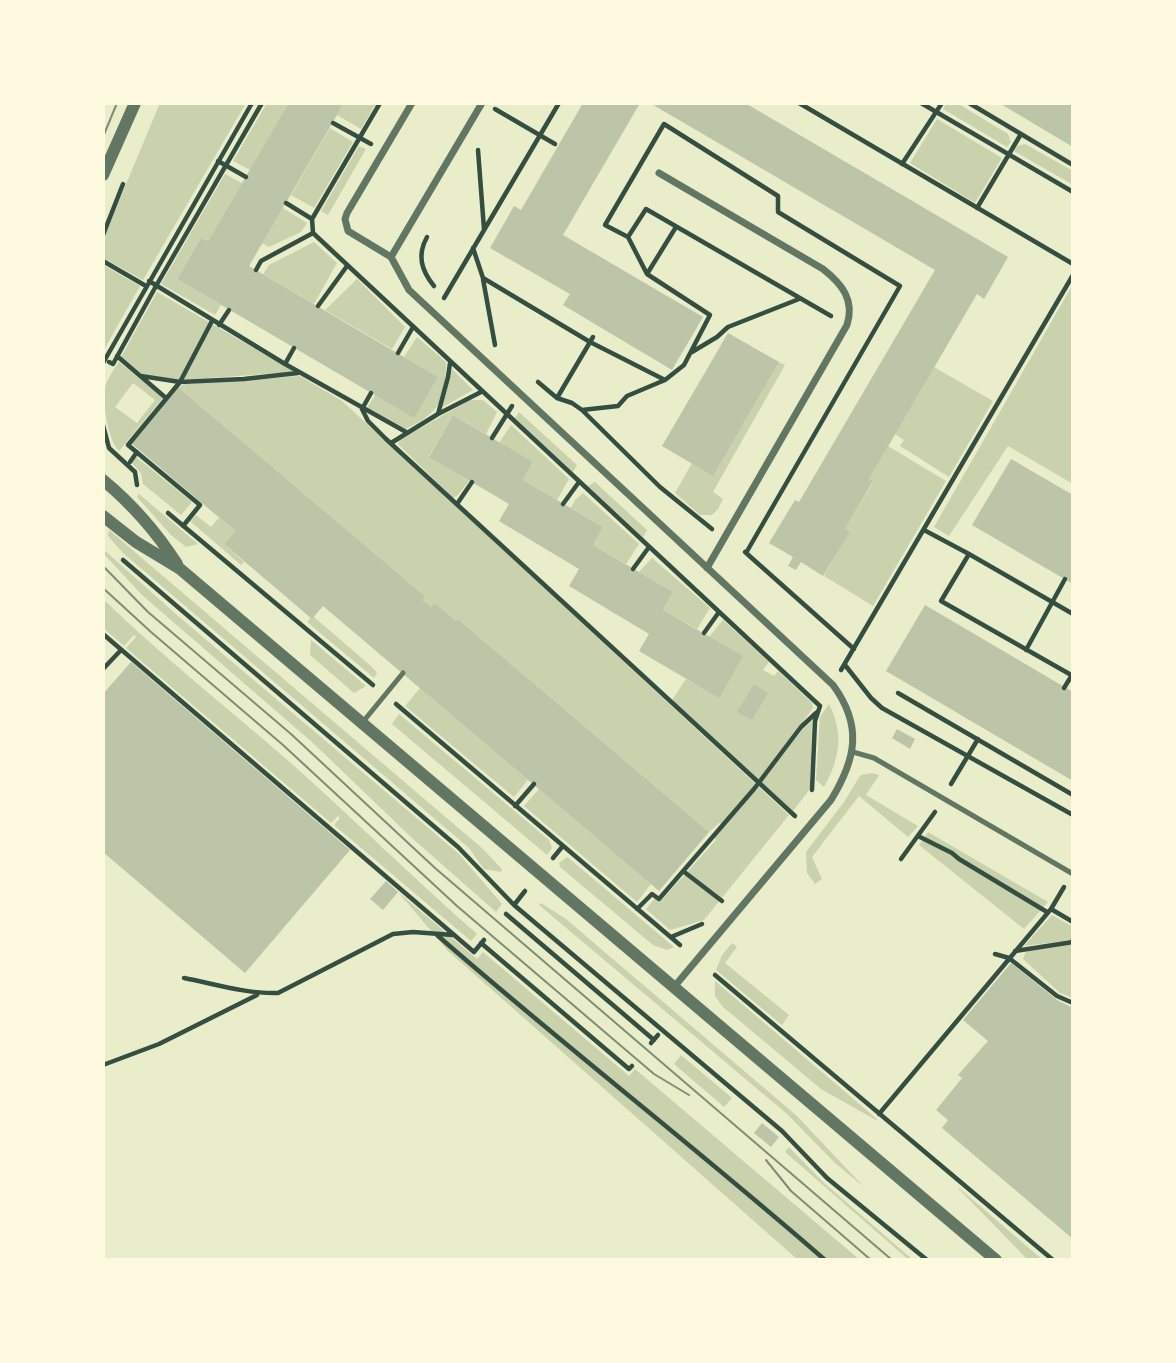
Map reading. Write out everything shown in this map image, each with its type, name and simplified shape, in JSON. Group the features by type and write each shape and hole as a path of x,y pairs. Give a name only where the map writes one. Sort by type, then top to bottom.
{"street":[{"path":"103,175 135,103"},
{"path":"412,103 345,219 348,231 391,257 409,290 833,685 851,720 853,752 842,782 831,800 674,987"},
{"path":"391,257 484,103"},
{"path":"659,173 835,278 848,298 850,316 847,325 707,568"},
{"path":"103,480 136,509 162,541 179,568"},
{"path":"103,516 136,542 179,568 996,1260"}],"lane":[{"path":"362,723 403,673"},
{"path":"853,752 874,758 1073,874"}],"path":[{"path":"252,103 147,284 106,362 113,364 262,103"},
{"path":"380,103 312,219 313,233 820,706 659,899 652,894 637,909"},
{"path":"484,103 555,144"},
{"path":"500,112 505,103"},
{"path":"444,298 559,103"},
{"path":"799,103 1073,264"},
{"path":"921,103 1073,192"},
{"path":"902,164 942,103"},
{"path":"969,103 1073,165"},
{"path":"333,123 360,138"},
{"path":"582,410 618,406 627,396 666,380 684,365 710,315 647,274 628,237 605,225 664,124 778,196 778,212 900,286 746,553 855,649"},
{"path":"977,208 1021,134"},
{"path":"478,150 484,229"},
{"path":"218,161 246,177"},
{"path":"286,203 312,219"},
{"path":"628,237 646,209 847,325"},
{"path":"647,274 676,226"},
{"path":"256,270 261,261 313,233"},
{"path":"473,248 483,278 495,345 485,336"},
{"path":"420,249 420,263 427,278 454,307"},
{"path":"103,261 156,286 285,365 406,432"},
{"path":"318,306 347,266"},
{"path":"839,674 1073,275"},
{"path":"483,278 666,380"},
{"path":"692,352 728,327 800,299"},
{"path":"219,325 229,310"},
{"path":"183,526 201,504 128,445 180,382 212,321"},
{"path":"398,353 413,327"},
{"path":"557,398 591,340"},
{"path":"285,365 294,348"},
{"path":"117,356 166,398"},
{"path":"438,414 450,362"},
{"path":"141,376 180,382 244,379 299,372"},
{"path":"536,380 557,398 582,410 674,497"},
{"path":"391,443 406,432 481,392"},
{"path":"362,409 371,393"},
{"path":"362,409 368,421 391,443 794,816 801,807"},
{"path":"492,438 505,413"},
{"path":"103,425 109,448 135,472 138,480 136,486 146,494"},
{"path":"130,462 137,452"},
{"path":"457,504 472,482"},
{"path":"563,503 579,482"},
{"path":"164,510 680,945"},
{"path":"924,530 1073,614"},
{"path":"633,569 649,547"},
{"path":"969,554 942,601 1072,675 1064,688"},
{"path":"1026,650 1065,579"},
{"path":"146,582 458,847 514,905 782,1131 827,1178 927,1260"},
{"path":"704,633 719,612"},
{"path":"103,634 474,952 482,942 629,1069 632,1066"},
{"path":"103,669 121,650"},
{"path":"845,665 882,708 1073,815"},
{"path":"898,693 1073,795"},
{"path":"807,797 814,788 817,712"},
{"path":"949,787 978,739"},
{"path":"515,806 534,784"},
{"path":"901,859 936,809"},
{"path":"918,836 1073,922"},
{"path":"553,858 562,846"},
{"path":"683,871 722,901"},
{"path":"879,1114 1049,911 1066,884"},
{"path":"514,905 525,891"},
{"path":"506,914 652,1042 658,1035"},
{"path":"103,1065 159,1044 257,994 278,993 393,934 413,932 454,935"},
{"path":"437,935 506,992 532,1018 682,1139 825,1260"},
{"path":"1014,951 1073,942"},
{"path":"995,954 1009,958 1057,996 1073,1003"},
{"path":"715,975 1053,1260"},
{"path":"184,978 245,989 257,994"}],"green space":[{"path":"160,103 246,103 143,280 103,258 103,239"},
{"path":"267,103 289,104 250,170 233,161"},
{"path":"344,103 376,103 361,129 337,115"},
{"path":"957,103 1008,134 1011,142 1007,147 943,109 946,104"},
{"path":"937,119 1002,158 975,203 910,163"},
{"path":"330,128 353,142 314,208 291,195"},
{"path":"1025,144 1073,171 1073,185 1014,151 1017,146"},
{"path":"359,146 366,149 328,215 321,211"},
{"path":"225,174 242,183 208,241 201,238 177,279 221,305 215,315 161,284"},
{"path":"283,208 307,223 301,232 269,247 262,243"},
{"path":"314,242 337,263 314,304 263,274 269,265"},
{"path":"103,265 140,286 105,348 103,348"},
{"path":"357,279 405,327 392,349 325,310"},
{"path":"1073,284 1073,484 1008,446 949,536 934,527"},
{"path":"157,292 295,372 179,380 142,374 121,357"},
{"path":"417,337 446,362 444,386 434,410 406,429 367,408 375,395 414,417 438,377 404,357"},
{"path":"119,362 163,398 119,451 109,430 104,393 109,377","holes":["133,383 155,400 137,423 115,407"]},
{"path":"779,362 785,365 713,492 723,499 718,509 712,515 700,515 675,493 692,463 713,475"},
{"path":"934,367 993,401 949,477 900,446 904,440 895,434"},
{"path":"452,369 473,390 441,408"},
{"path":"300,376 342,401 789,815 704,920 670,930 646,909 655,898 660,902 716,840 714,837 724,824 719,823 709,832 458,619 456,621 435,603 431,607 423,600 426,597 178,387 186,384"},
{"path":"470,400 483,400 497,412 486,434 453,415 429,456 469,481 453,498 398,444 400,440"},
{"path":"519,412 577,465 573,472 515,418"},
{"path":"511,425 569,479 557,500 523,480 533,462 499,443"},
{"path":"888,446 946,481 873,606 824,576 849,532 845,529 873,482 869,479"},
{"path":"136,457 192,502 181,515 143,484 141,473 132,463"},
{"path":"595,482 647,530 643,537 588,486"},
{"path":"583,493 639,544 626,564 593,545 603,527 571,508"},
{"path":"139,494 198,544 186,547 171,535 137,497"},
{"path":"196,515 211,527 219,518 235,531 224,544 244,562 241,565 190,521"},
{"path":"109,530 483,849 502,869 501,872 484,869 469,848 123,553 108,536"},
{"path":"103,549 459,854 502,904 496,912 413,839 313,743 142,595 103,553"},
{"path":"652,558 710,608 697,629 663,610 673,592 639,572"},
{"path":"103,599 292,764 477,934 471,941 334,825 340,818 338,816 331,823 126,648 136,637 134,635 124,646 103,628"},
{"path":"311,617 371,666 377,673 374,678 307,622"},
{"path":"723,620 769,662 763,670 774,676 778,671 812,703 813,708 759,780 672,700 686,679 719,697 709,637"},
{"path":"311,640 366,686 354,693 310,655"},
{"path":"420,688 528,780 514,797 405,706"},
{"path":"829,704 837,725 838,746 834,766 824,787 816,780 820,717"},
{"path":"399,714 549,840 552,848 547,855 392,724"},
{"path":"812,721 810,789 793,811 761,782"},
{"path":"861,775 879,775 866,795 918,826 908,837 859,796 812,857 822,879 815,884 807,873 806,852"},
{"path":"539,789 651,884 637,902 524,806"},
{"path":"928,832 1048,902 1024,929 919,845"},
{"path":"567,857 674,947 667,950 653,945 560,867 559,863"},
{"path":"398,892 477,959 483,952 629,1076 635,1069 860,1260 798,1260 448,951"},
{"path":"541,903 566,919 797,1116 864,1187 835,1163 787,1114 539,905"},
{"path":"1052,915 1073,927 1073,940 1024,946"},
{"path":"732,943 737,947 725,963 789,1015 782,1025 716,970 722,955"},
{"path":"1073,944 1073,998 1060,993 1023,959 1025,953 1031,950"},
{"path":"715,981 877,1119 821,1089 723,1007 715,996"},
{"path":"681,1055 732,1098 724,1107 674,1064"},
{"path":"789,1147 823,1182 913,1260 909,1260 785,1152"},
{"path":"959,1188 1043,1260 1028,1260"}],"building":[{"path":"289,103 344,103 249,266 438,377 414,418 177,279 201,238 208,241"},
{"path":"583,103 640,103 563,235 703,317 672,370 563,305 570,294 490,248 514,206 521,210"},
{"path":"650,103 745,103 1008,257 984,299 977,294 869,479 873,481 845,529 850,532 823,576 801,562 796,570 788,566 793,557 769,543 795,500 799,502 935,270"},
{"path":"999,103 1073,103 1073,147"},
{"path":"728,333 779,362 713,476 662,446"},
{"path":"178,387 426,597 423,600 431,607 435,603 456,621 458,619 709,832 659,891 323,606 312,619 224,544 235,531 131,443"},
{"path":"453,415 533,462 523,480 603,527 593,545 673,592 663,610 743,656 719,698 639,651 649,634 569,586 579,569 499,521 509,504 429,457"},
{"path":"1011,459 1073,495 1073,584 972,525"},
{"path":"925,605 1073,692 1073,781 886,671"},
{"path":"131,662 350,850 245,973 103,852 103,694"},
{"path":"754,684 768,693 752,720 737,712"},
{"path":"897,729 915,739 910,749 892,738"},
{"path":"386,881 398,892 383,910 370,899"},
{"path":"1011,963 1057,1000 1073,1008 1073,1239 942,1128 948,1120 936,1110 962,1078 958,1075 988,1041 963,1020"},
{"path":"762,1123 779,1137 771,1147 754,1133"}],"tram line":[{"path":"103,137 117,103"},
{"path":"103,566 148,612 291,734 435,868 892,1260"},
{"path":"103,588 283,745 457,906 654,1074 689,1095"},
{"path":"766,1160 791,1191 871,1260"}]}
